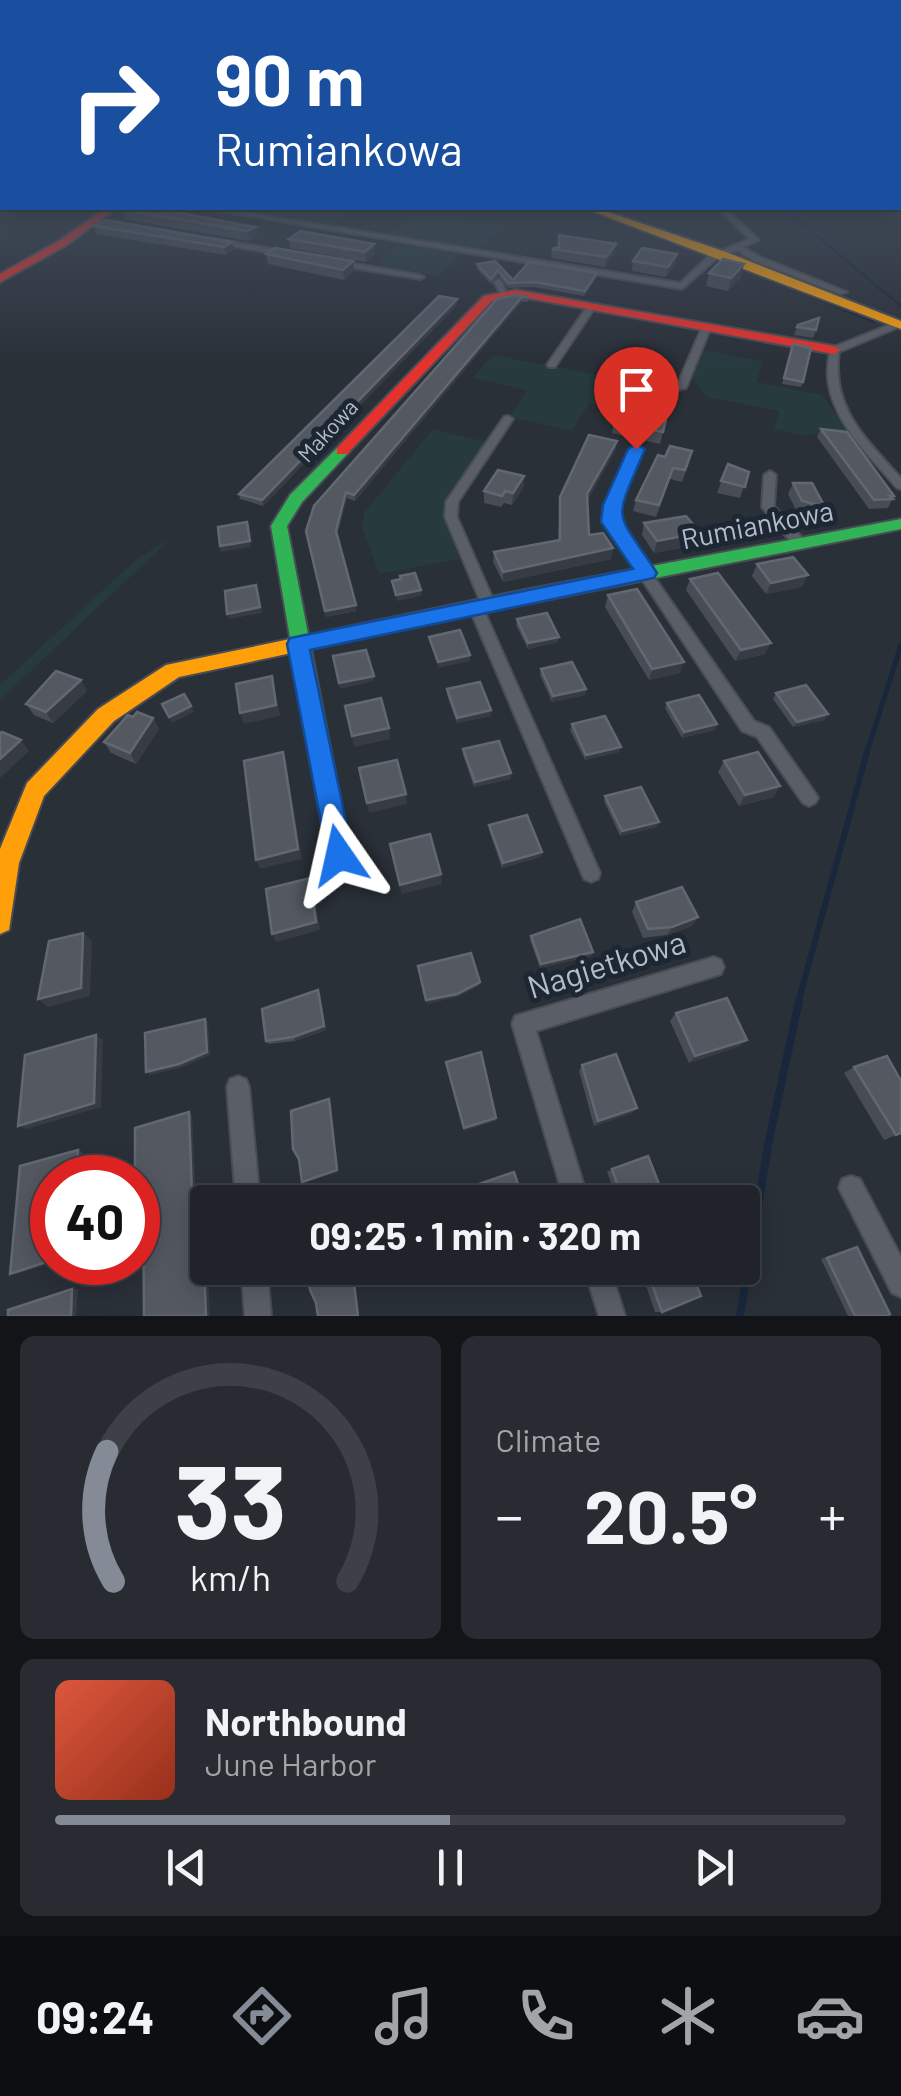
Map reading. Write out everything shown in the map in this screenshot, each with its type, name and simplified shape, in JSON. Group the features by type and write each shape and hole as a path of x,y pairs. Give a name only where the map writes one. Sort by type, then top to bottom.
{"street":[{"path":"0,279 67,240"},
{"path":"214,240 306,257"},
{"path":"404,240 682,286 750,240"},
{"path":"695,240 843,292"},
{"path":"730,251 900,324"},
{"path":"325,260 420,278"},
{"name":"Makowa","path":"339,855 279,536 284,514 471,314 501,288 834,350"},
{"path":"552,364 592,306"},
{"path":"900,324 834,350 829,376 835,402 901,486"},
{"path":"681,388 706,327"},
{"path":"508,420 452,502 451,517 482,605 591,873"},
{"path":"636,449 612,505 610,522 748,726 763,732 810,798"},
{"path":"770,474 768,507 800,544"},
{"name":"Rumiankowa","path":"0,922 7,863 34,790 106,715 173,670 901,524"},
{"name":"Nagietkowa","path":"572,1185 522,1024 714,967"},
{"path":"238,1086 247,1185"},
{"path":"852,1188 901,1284"},
{"path":"255,1285 258,1316"},
{"path":"602,1285 612,1316"}],"green space":[{"path":"429,240 489,240 481,249"},
{"path":"402,242 463,252 438,276 375,265"},
{"path":"704,350 762,361 757,382 822,395 850,433 800,435 774,429 779,411 707,397 692,378"},
{"path":"493,355 616,378 601,405 589,403 572,431 501,415 512,414 527,390 472,378"},
{"path":"433,429 487,442 446,501 445,517 459,559 379,574 362,526 365,512"},
{"path":"171,538 0,700 0,685 138,558"}],"building":[{"path":"183,240 232,242 224,247"},
{"path":"297,240 374,244 365,252"},
{"path":"559,240 616,244 606,257 552,249 559,247"},
{"path":"275,248 353,261 343,270 266,254"},
{"path":"642,248 677,254 668,267 633,261"},
{"path":"723,259 744,264 731,278 709,273"},
{"path":"495,261 513,280 529,262 597,273 585,291 535,282 508,283 498,270 491,279 477,264"},
{"path":"516,295 529,297 522,297 354,495 346,492 336,531 356,605 325,611 306,531 314,506 497,299"},
{"path":"439,296 457,299 262,500 239,494"},
{"path":"819,318 816,330 797,327 798,325"},
{"path":"793,344 811,348 803,382 784,378"},
{"path":"620,409 666,419 663,432 614,422"},
{"path":"821,429 847,432 893,499 874,500"},
{"path":"589,435 617,441 587,494 589,535 603,533 613,548 503,572 494,552 560,540 560,497"},
{"path":"670,446 692,451 685,470 673,468 659,505 636,500 658,455 665,457"},
{"path":"728,464 749,472 745,487 721,481"},
{"path":"498,470 524,476 513,493 505,491 502,496 484,491"},
{"path":"793,483 812,483 825,507 802,501"},
{"path":"686,516 700,533 657,541 644,523"},
{"path":"247,522 250,541 220,546 218,527"},
{"path":"793,557 808,575 771,583 757,564"},
{"path":"415,573 421,590 396,595 392,581"},
{"path":"718,573 771,643 741,650 690,579"},
{"path":"256,585 260,607 227,614 225,591"},
{"path":"637,589 684,662 652,669 608,595"},
{"path":"547,613 559,637 528,643 517,619"},
{"path":"460,630 470,655 438,662 429,637"},
{"path":"366,650 374,676 339,683 333,656"},
{"path":"572,662 586,689 553,696 541,669"},
{"path":"56,671 81,680 46,712 26,704"},
{"path":"272,676 276,705 240,713 236,684"},
{"path":"480,682 491,710 457,718 447,689"},
{"path":"806,685 828,714 797,722 776,693"},
{"path":"184,694 191,706 169,717 162,704"},
{"path":"699,695 717,724 684,732 667,703"},
{"path":"381,698 389,728 352,736 345,706"},
{"path":"137,712 153,718 130,753 104,742 128,715 133,717"},
{"path":"605,716 621,747 586,755 572,724"},
{"path":"0,733 21,740 0,759"},
{"path":"499,741 511,773 475,782 463,749"},
{"path":"283,752 298,849 256,860 244,761"},
{"path":"758,752 780,786 745,795 724,761"},
{"path":"397,760 406,794 367,803 359,768"},
{"path":"641,787 659,822 622,831 605,796"},
{"path":"527,815 542,852 503,863 489,825"},
{"path":"430,834 441,874 400,885 390,844"},
{"path":"310,878 316,922 272,934 266,889"},
{"path":"682,887 698,917 672,927 648,929 636,902"},
{"path":"580,919 593,952 541,964 531,936"},
{"path":"83,933 81,988 38,999 49,941"},
{"path":"471,953 480,982 457,994 426,1000 418,966"},
{"path":"318,990 324,1026 266,1041 262,1009"},
{"path":"727,998 747,1040 695,1056 676,1013"},
{"path":"205,1019 207,1052 146,1072 145,1033"},
{"path":"96,1035 94,1103 18,1126 25,1055"},
{"path":"481,1052 496,1118 464,1128 446,1062"},
{"path":"616,1054 637,1108 598,1121 582,1065"},
{"path":"887,1056 901,1081 901,1133 896,1135 854,1067"},
{"path":"329,1099 337,1170 302,1182 299,1159 293,1149 291,1111"},
{"path":"189,1112 190,1285 205,1285 206,1316 144,1316 144,1285 160,1285 160,1155 135,1155 135,1128"},
{"path":"648,1156 659,1185 617,1185 612,1169"},
{"path":"30,1163 30,1267 10,1274 20,1166"},
{"path":"514,1172 518,1185 476,1185"},
{"path":"857,1247 890,1314 887,1316 855,1316 827,1258"},
{"path":"310,1285 354,1285 358,1316 318,1316"},
{"path":"652,1285 697,1285 701,1296 662,1312"},
{"path":"72,1289 71,1316 8,1316 8,1310"}],"waterway":[{"path":"822,240 901,306"},
{"path":"741,267 874,322"},
{"path":"866,755 901,645"},
{"path":"798,1003 867,752"},
{"path":"740,1316 768,1145 799,1001"}],"traffic: fast":[{"path":"339,855 279,526 296,499 342,451"},
{"path":"525,597 901,524"}],"traffic: slow":[{"path":"682,240 901,325"},
{"path":"0,921 7,863 35,790 106,715 173,670 525,597"}],"traffic: jam":[{"path":"0,279 67,240"},
{"path":"342,451 488,298 516,293 834,350"}],"route":[{"path":"339,855 298,644 646,573 610,522 612,505 636,449"}]}
